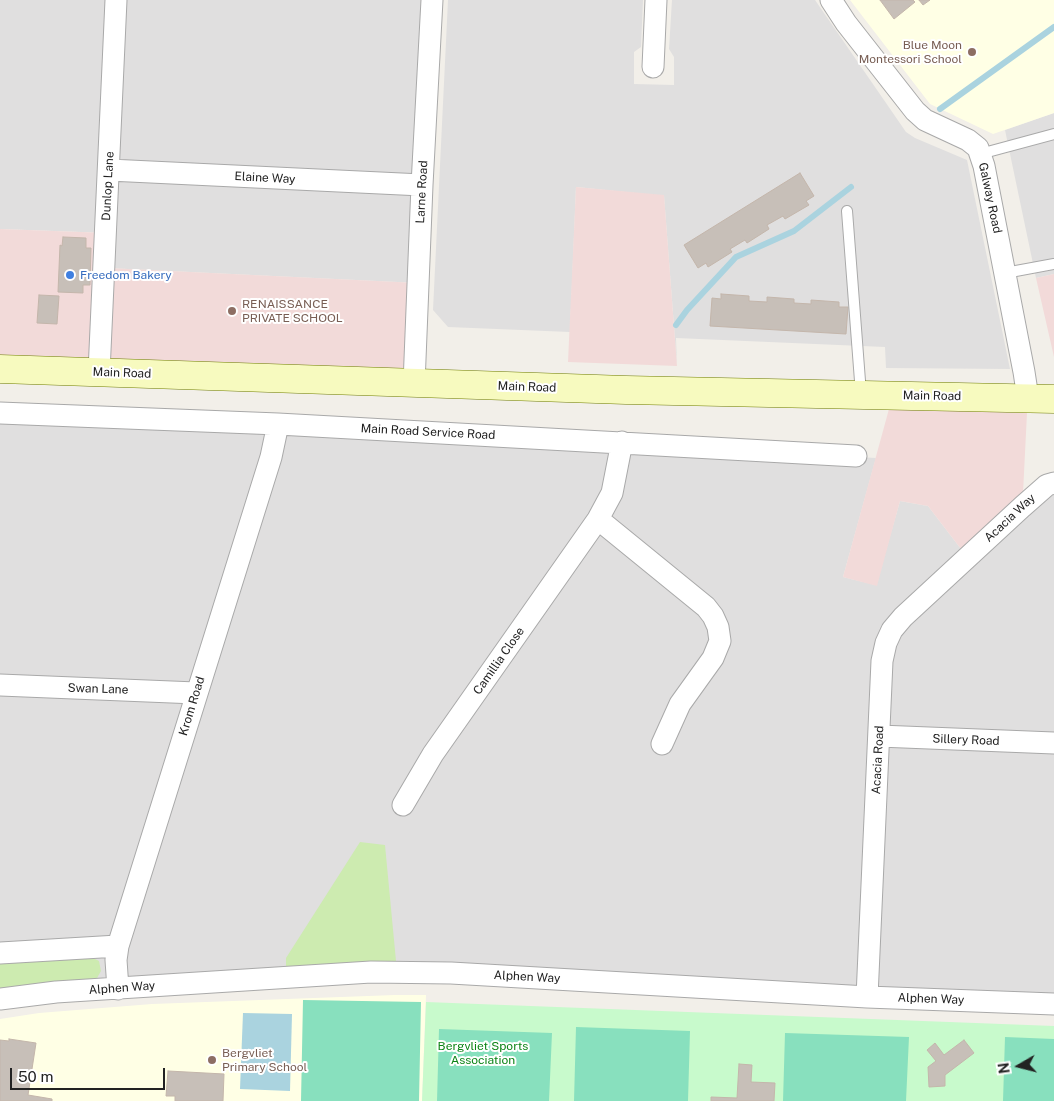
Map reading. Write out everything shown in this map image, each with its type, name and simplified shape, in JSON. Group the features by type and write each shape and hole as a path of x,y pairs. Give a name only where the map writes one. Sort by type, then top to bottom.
{"main road":[{"name":"Main Road","path":"0,368 414,384 1041,399"}],"street":[{"name":"Dunlop Lane","path":"99,372 116,0"},
{"name":"Larne Road","path":"414,384 432,0"},
{"path":"653,67 656,0"},
{"name":"Galway Road","path":"831,0 846,23 915,111 925,120 974,144 980,154 1005,274 1041,399"},
{"name":"Elaine Way","path":"109,170 422,185"},
{"name":"Main Road Service Road","path":"0,413 278,424 856,456"},
{"name":"Krom Road","path":"118,989 116,960 118,946 270,457 278,424"},
{"name":"Camillia Close","path":"403,805 433,754 598,520 612,492 622,442"},
{"name":"Acacia Way","path":"968,557 1047,485 1054,483"},
{"path":"598,520 706,607 718,627 720,641 714,658 680,704 662,744"},
{"name":"Acacia Road","path":"867,996 882,661 892,630 903,617 968,557"},
{"name":"Swan Lane","path":"0,685 196,692"},
{"name":"Sillery Road","path":"879,736 1054,743"},
{"path":"0,953 118,946"},
{"name":"Alphen Way","path":"0,999 56,992 371,972 451,973 867,996 1054,1004"}],"lane":[{"path":"980,154 1054,134"},
{"path":"848,211 862,395"},
{"path":"1005,274 1054,264"}],"shaded area":[{"path":"0,0 432,0 418,283 107,268 108,233 0,229"},
{"path":"448,0 643,0 641,47 634,52 634,84 674,85 674,57 669,49 672,0 815,0 906,132 915,138 967,160 1010,369 886,368 885,347 676,338 677,366 664,196 576,187 570,332 448,327 433,310"},
{"name":"Blue Moon Montessori School","path":"850,0 1054,0 1054,113 993,134 930,104"},
{"path":"1054,113 1054,274 1036,278 1005,130"},
{"path":"576,187 664,195 677,366 568,362"},
{"path":"0,229 108,233 108,268 418,283 414,384 0,366"},
{"path":"1054,274 1054,357 1036,278"},
{"path":"889,409 1027,413 1023,493 961,549 928,506 900,501 877,586 843,577"},
{"path":"0,413 876,458 843,577 876,585 900,501 928,506 961,549 1054,483 1054,1004 451,973 0,999"},
{"name":"Bergvliet Primary School","path":"426,995 422,1101 0,1101 0,1019 39,1013 152,1004"}],"green space":[{"path":"360,842 385,845 396,961 286,967 286,958"},
{"path":"91,957 99,961 101,971 97,978 92,980 0,988 0,962"},
{"path":"303,1000 421,1002 419,1101 301,1101"},
{"name":"Bergvliet Sports Association","path":"426,1002 1054,1026 1054,1101 422,1101"},
{"path":"576,1027 690,1031 688,1101 574,1101"},
{"path":"439,1029 552,1033 549,1101 437,1101"},
{"path":"785,1033 909,1037 906,1101 783,1101"},
{"path":"1005,1037 1054,1039 1054,1101 1003,1101"}],"water":[{"path":"243,1013 292,1014 290,1091 240,1089"}],"building":[{"path":"880,0 913,0 915,2 894,19"},
{"path":"919,0 930,0 923,5"},
{"path":"800,173 814,196 806,201 809,205 785,219 783,216 767,225 769,229 747,243 745,240 730,249 732,252 708,267 706,263 698,268 684,245"},
{"path":"63,237 86,238 86,248 91,248 90,285 83,285 83,293 58,292 60,245 62,246"},
{"path":"721,294 749,296 749,301 767,302 767,297 794,299 794,303 811,304 811,300 839,302 839,307 848,307 846,334 710,326 712,298 721,299"},
{"path":"39,295 59,296 57,324 37,323"},
{"path":"9,1039 36,1043 28,1095 52,1099 52,1101 0,1101 0,1040 9,1041"},
{"path":"964,1040 974,1053 945,1075 945,1086 929,1087 928,1067 936,1061 927,1050 935,1043 944,1055"},
{"path":"739,1064 752,1065 751,1082 775,1083 774,1101 711,1101 711,1097 737,1098"},
{"path":"168,1071 224,1074 223,1101 175,1101 175,1096 166,1096"}],"waterway":[{"path":"940,109 1054,27"},
{"path":"676,325 687,310 736,257 794,231 851,187"}],"place":[{"name":"Blue Moon Montessori School","path":"972,52"},
{"name":"Freedom Bakery","path":"70,275"},
{"name":"RENAISSANCE PRIVATE SCHOOL","path":"232,311"},
{"name":"Bergvliet Primary School","path":"212,1060"}]}
